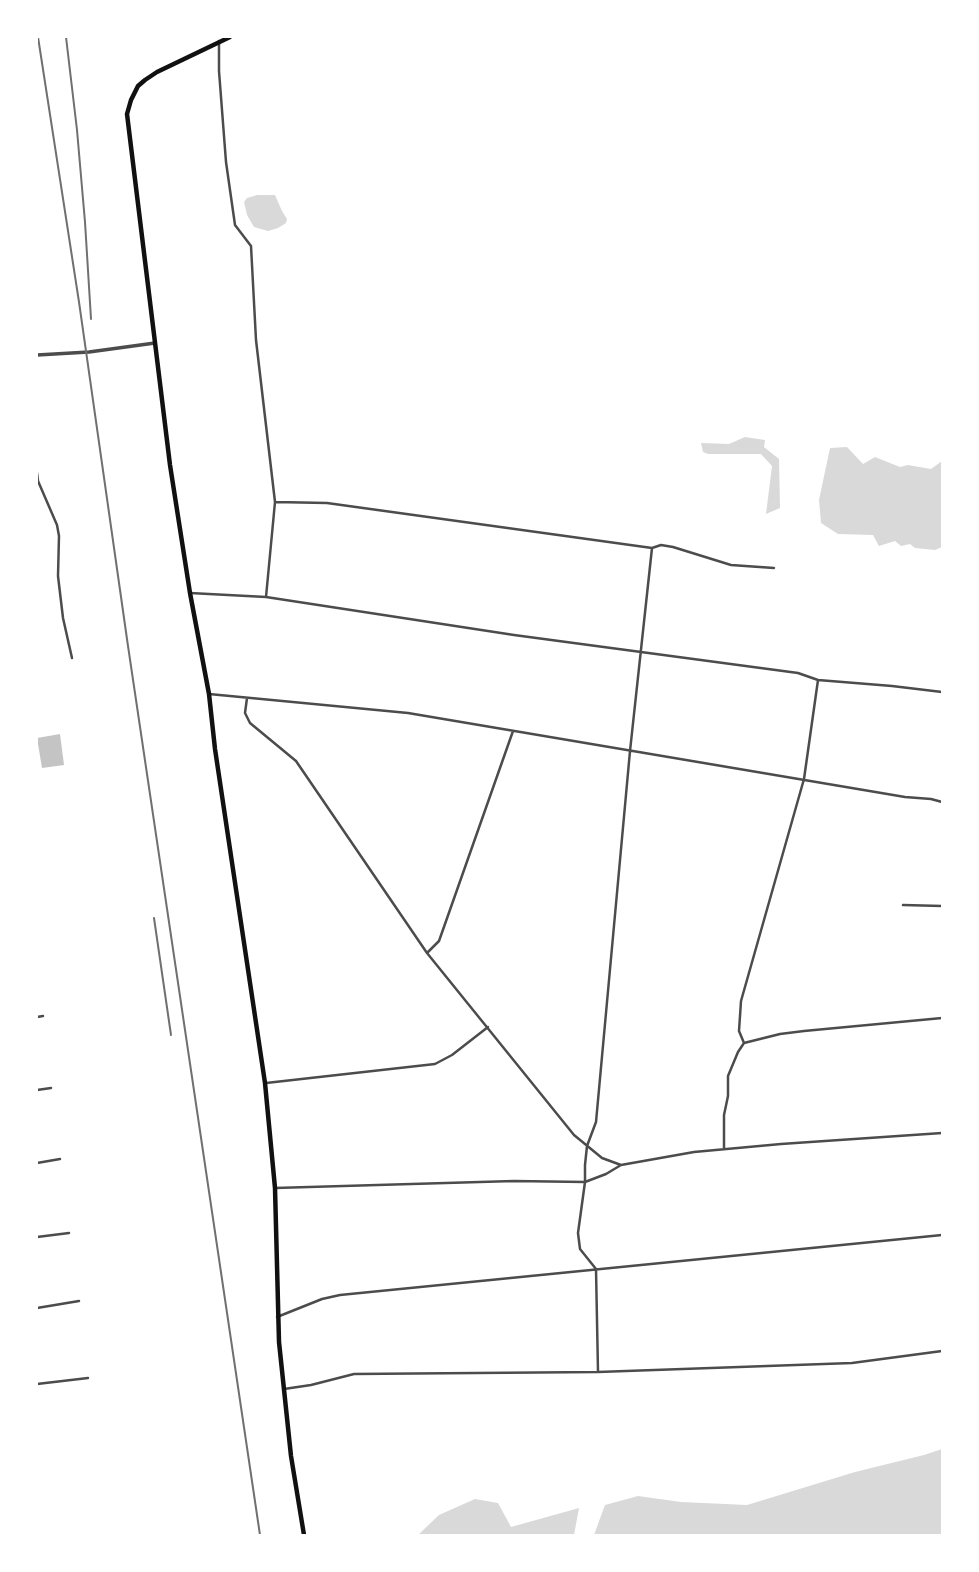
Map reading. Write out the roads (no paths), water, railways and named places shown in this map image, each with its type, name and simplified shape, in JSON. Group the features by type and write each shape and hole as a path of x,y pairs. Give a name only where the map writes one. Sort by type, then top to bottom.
{"main road":[{"path":"230,37 145,80 138,86 127,114 170,465 209,694 265,1083 275,1188 277,1317 291,1456 303,1535"}],"street":[{"path":"219,41 226,162 235,225 251,246 256,340 275,502 266,597"},
{"path":"37,355 155,343"},
{"path":"37,472 38,481 57,525 58,576 63,618 72,658"},
{"path":"275,502 327,503 652,548 662,545 731,565 774,568"},
{"path":"598,1372 596,1269 580,1249 578,1233 587,1146 596,1122 652,548"},
{"path":"190,593 266,597 514,635 798,673 818,680 892,685 942,692"},
{"path":"744,1043 739,1031 741,1001 804,779 818,680"},
{"path":"209,694 408,713 905,797 931,799 942,803"},
{"path":"247,698 245,713 250,723 296,761 427,953 574,1135 601,1158 621,1165"},
{"path":"427,953 439,941 513,730"},
{"path":"903,905 942,906"},
{"path":"37,1017 43,1016"},
{"path":"724,1149 728,1076 744,1043 804,1031 942,1018"},
{"path":"265,1083 435,1064 452,1055 488,1027"},
{"path":"37,1090 51,1088"},
{"path":"275,1188 514,1181 585,1182 621,1165 694,1152 942,1132"},
{"path":"37,1163 60,1159"},
{"path":"37,1237 69,1233"},
{"path":"277,1317 340,1294 942,1235"},
{"path":"37,1308 79,1301"},
{"path":"284,1388 311,1385 354,1374 598,1372 852,1363 942,1350"},
{"path":"37,1384 88,1378"}],"railway":[{"path":"38,37 260,1535"},
{"path":"66,37 77,130 91,319"},
{"path":"154,918 171,1035"}]}
